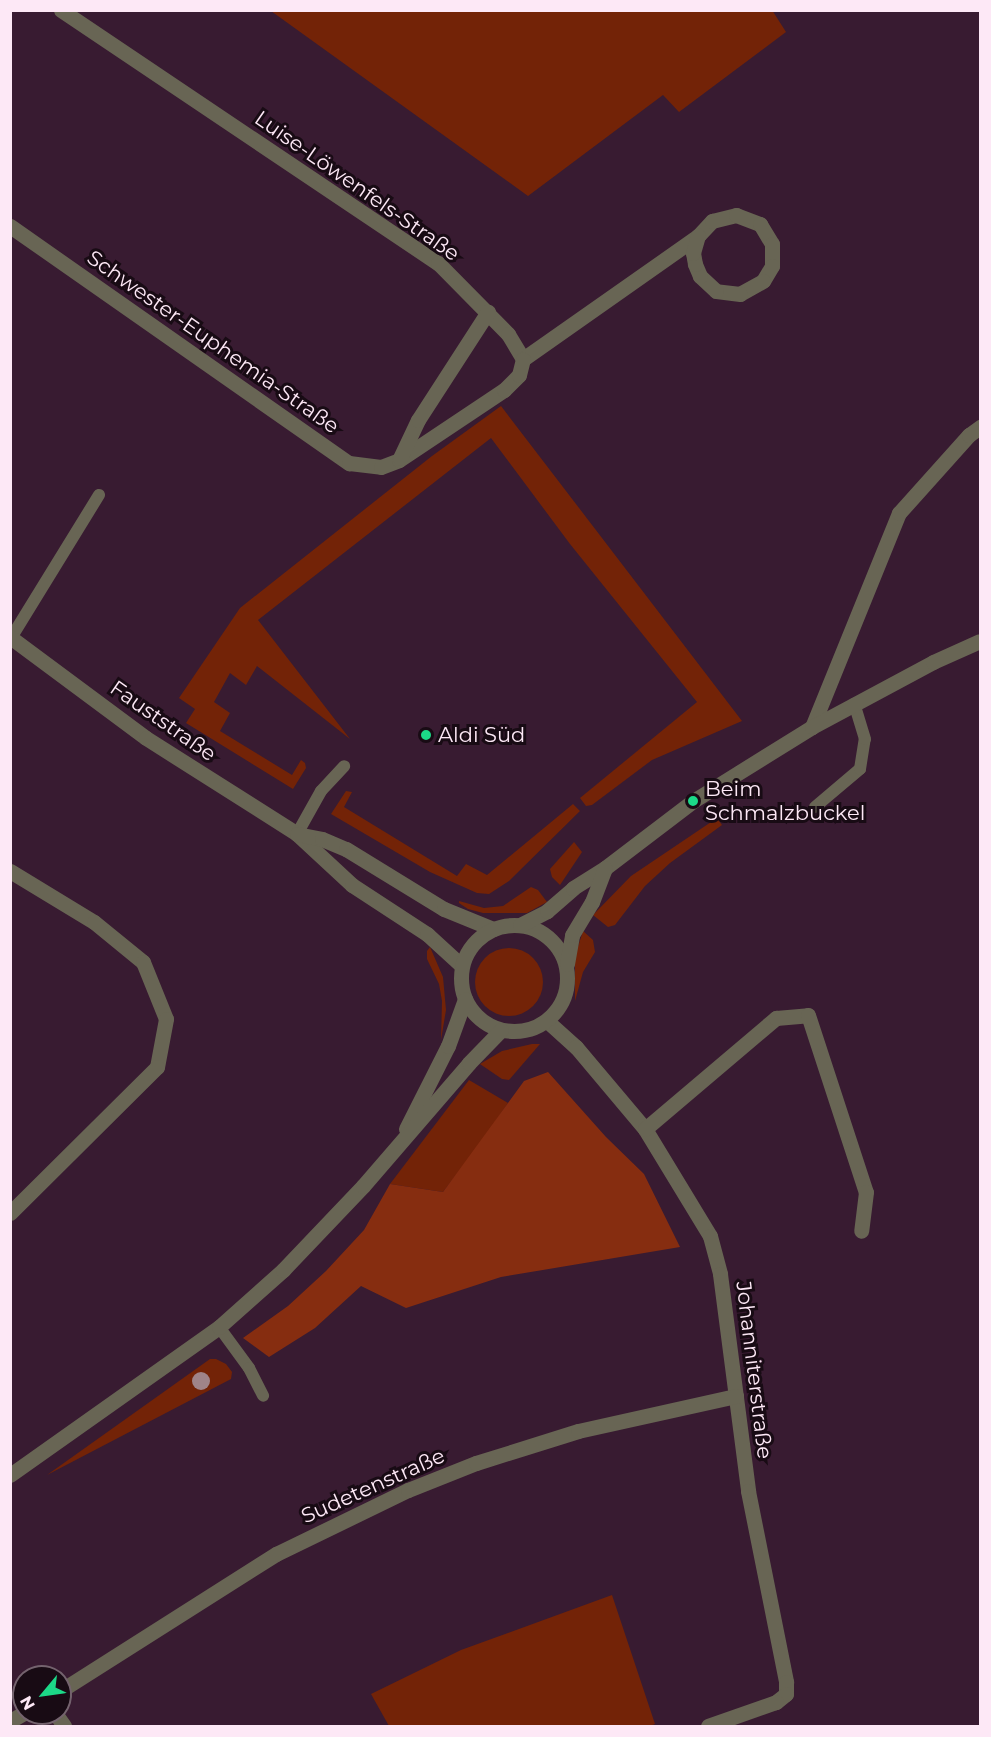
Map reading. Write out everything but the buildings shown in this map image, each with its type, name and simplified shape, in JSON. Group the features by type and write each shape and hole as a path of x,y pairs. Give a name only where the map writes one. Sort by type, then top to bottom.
{"street":[{"name":"Luise-Löwenfels-Straße","path":"61,10 438,263 508,334 523,358"},
{"path":"523,358 698,236 712,221 736,215 760,225 772,244 772,266 763,281 740,294 716,291 700,276 695,264 693,253 698,236"},
{"name":"Schwester-Euphemia-Straße","path":"10,226 349,463 381,467 399,460 504,390 519,375 523,358"},
{"path":"399,460 418,420 488,312"},
{"path":"812,727 899,513 969,435 981,427"},
{"name":"Fauststraße","path":"11,637 146,738 297,834 352,885 427,934 462,966"},
{"path":"605,868 591,902 572,935 565,996 547,1021 533,1029 517,1032 501,1030 479,1018 465,999 462,988 462,966 471,946 493,929 520,925 547,911 573,888 605,868 693,801 812,727 933,662 981,642"},
{"name":"Fauststraße","path":"297,834 322,839 346,849 444,909 493,929"},
{"path":"10,871 94,922 143,962 166,1019 157,1068 10,1214"},
{"path":"520,925 535,929 548,937 560,951 567,967"},
{"path":"398,1144 448,1046 465,999"},
{"path":"645,1129 776,1018 808,1015 866,1192 861,1231"},
{"name":"Johanniterstraße","path":"547,1021 576,1047 645,1129 710,1236 720,1274 748,1491 786,1682 786,1694 776,1702 708,1726"},
{"path":"10,1475 219,1327 283,1270 363,1186 501,1030"},
{"name":"Sudetenstraße","path":"72,1683 276,1554 408,1490 476,1463 578,1431 736,1396"}],"lane":[{"path":"11,637 99,495"},
{"path":"815,807 860,769 865,739 854,704"},
{"path":"297,834 321,791 344,766"},
{"path":"219,1327 249,1368 262,1396"}],"shaded area":[{"path":"772,10 786,32 679,112 663,95 528,196 271,11"},
{"path":"501,406 742,721 652,760 592,805 586,806 580,798 697,702 570,544 491,438 258,620 350,739 257,666 246,685 230,673 214,702 230,713 220,731 292,775 301,760 305,763 306,768 293,789 186,723 195,709 179,698 240,608 432,456"},
{"path":"346,791 352,792 344,807 457,876 466,864 487,875 573,804 580,811 509,881 489,894 477,893 430,872 331,814"},
{"path":"717,818 722,825 670,863 645,886 615,925 608,927 593,915 631,876"},
{"path":"574,842 582,852 560,885 552,877 550,869"},
{"path":"531,887 538,890 547,902 527,913 483,913 468,909 459,903 459,901 484,908 503,906"},
{"path":"583,931 593,940 595,952 583,972 575,1001 575,956"},
{"path":"430,947 443,977 446,1010 441,1040 442,1001 439,984 427,959 427,951"},
{"path":"502,948 516,948 528,953 538,963 543,982 538,1001 528,1011 516,1016 502,1016 490,1011 480,1001 475,989 475,975 480,963 490,953"},
{"path":"540,1044 509,1080 502,1079 480,1064 502,1051"},
{"path":"548,1072 606,1137 644,1174 680,1247 501,1277 406,1308 361,1286 315,1328 269,1357 243,1338 288,1306 326,1271 364,1230 390,1184 443,1192 524,1081"},
{"path":"469,1080 508,1103 482,1141 443,1192 390,1184"},
{"path":"210,1359 226,1364 232,1372 231,1379 47,1475"},
{"path":"612,1595 655,1724 650,1726 389,1726 371,1694 461,1650"}],"place":[{"name":"Aldi Süd","path":"426,735"},
{"name":"Beim Schmalzbuckel","path":"693,801"}]}
